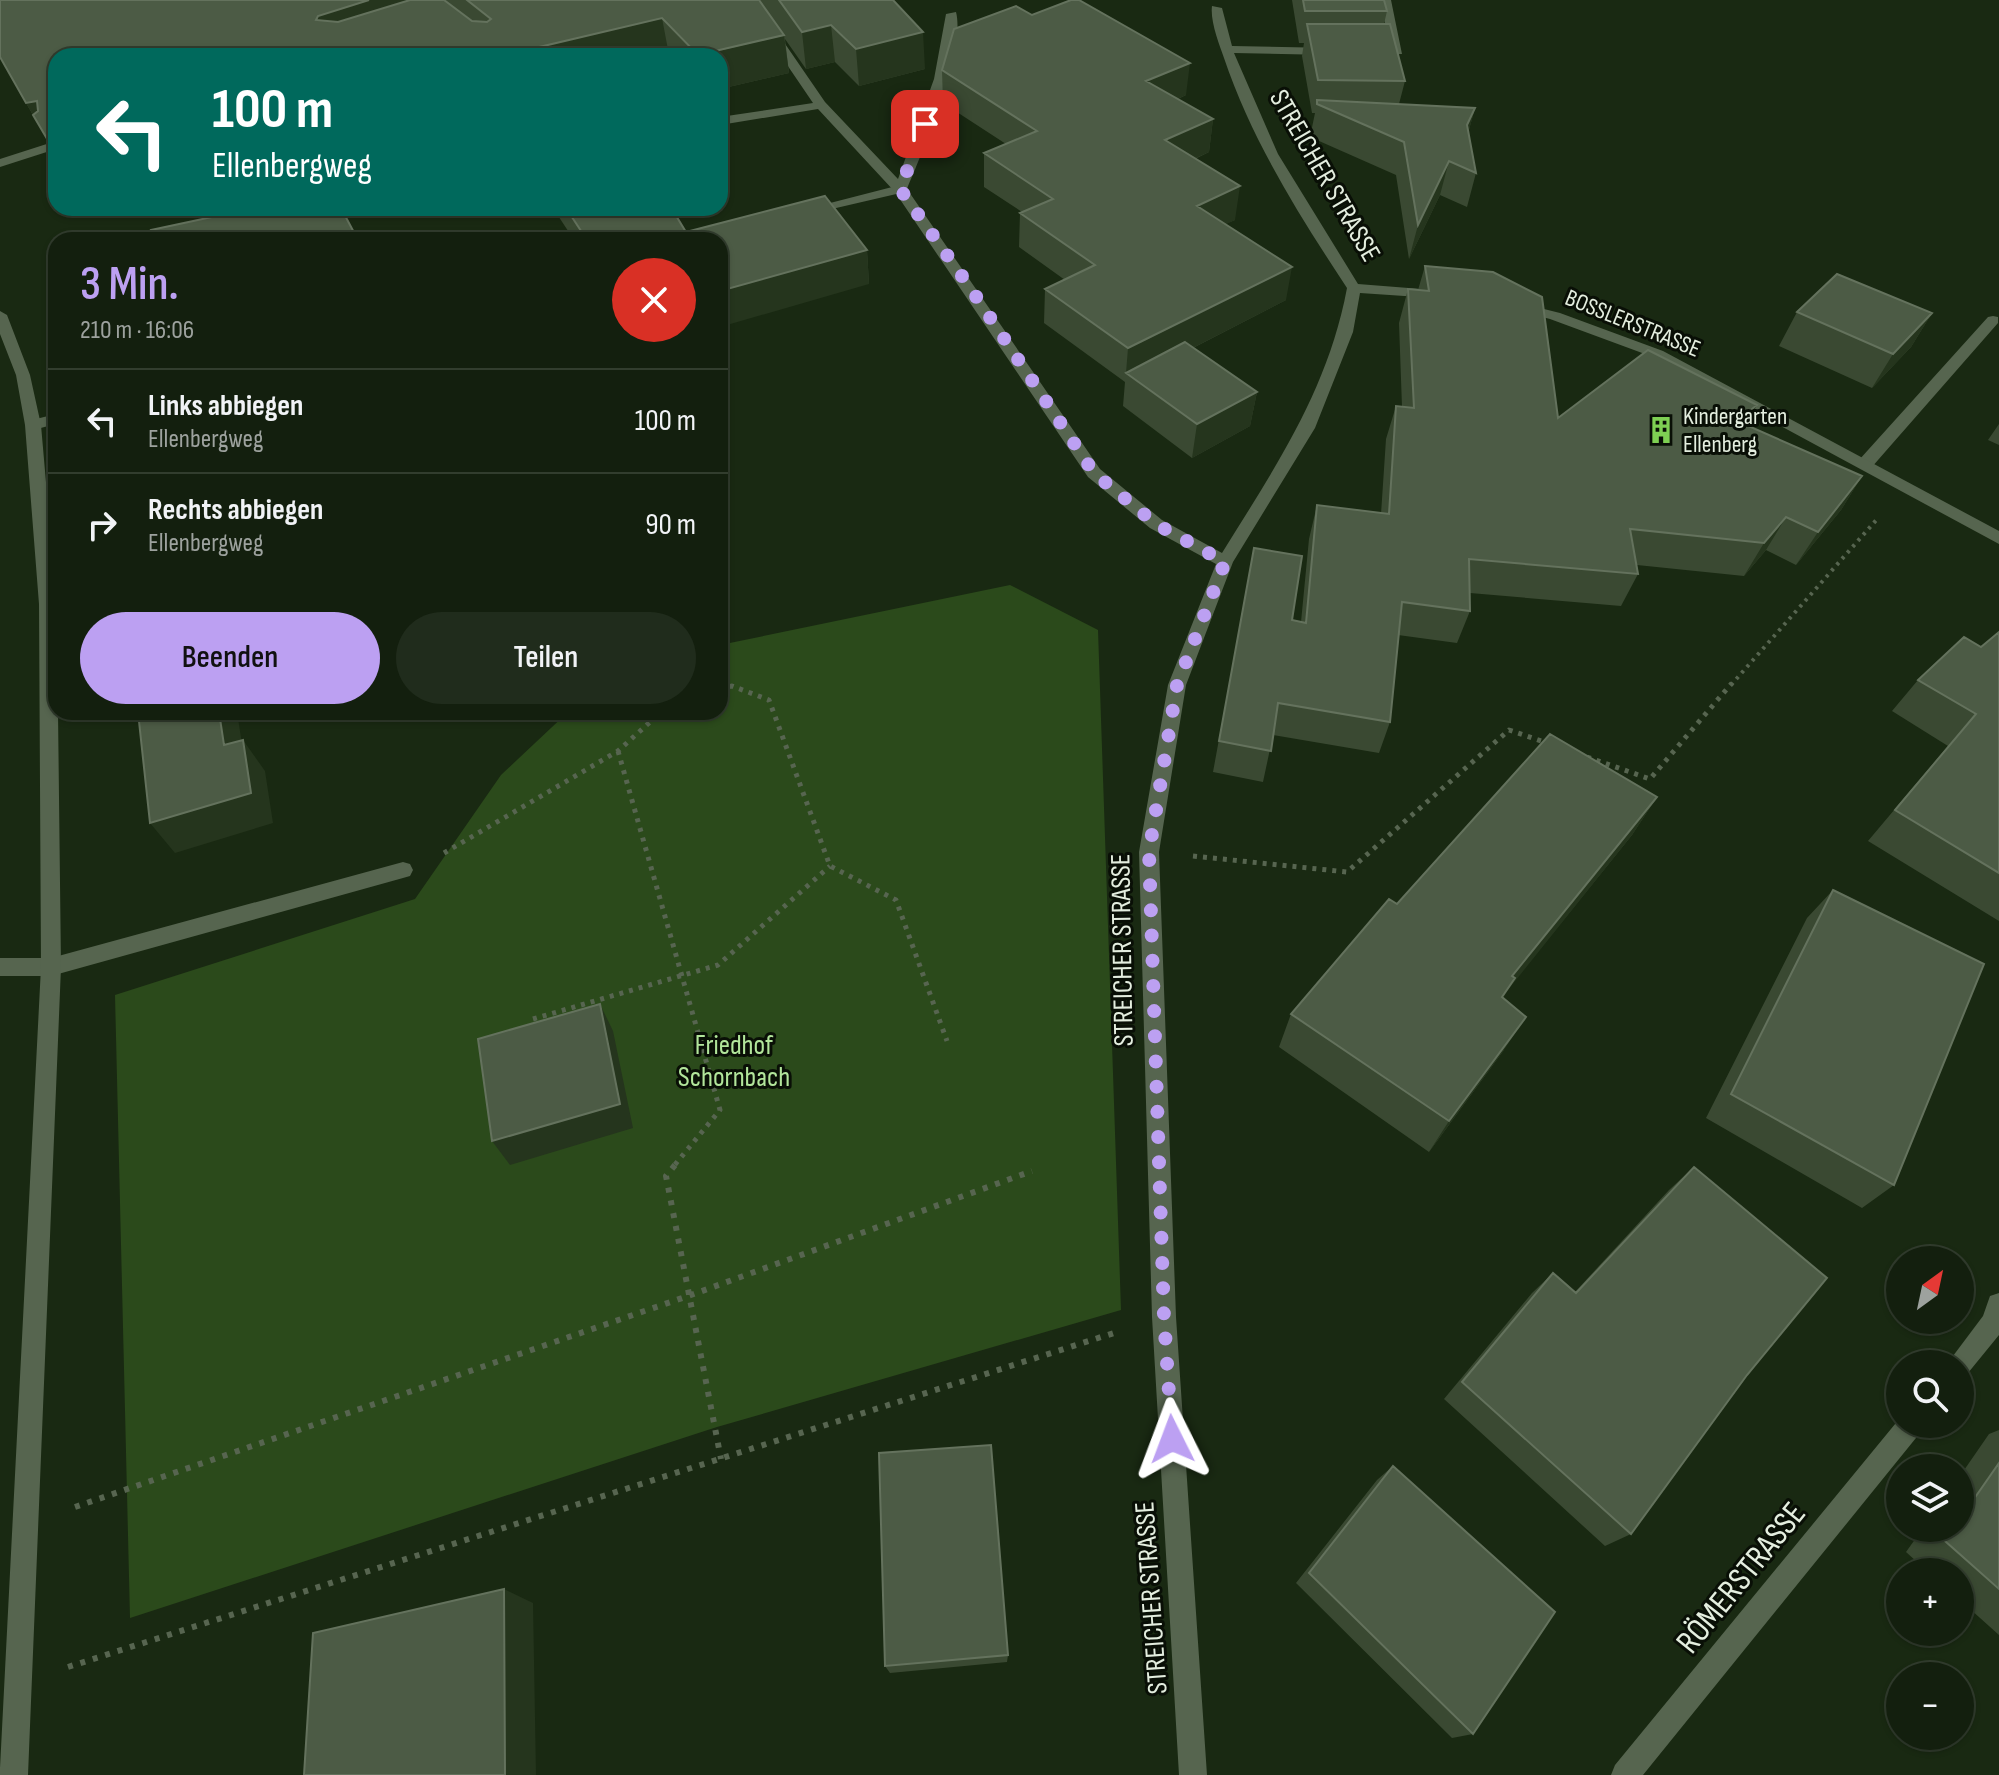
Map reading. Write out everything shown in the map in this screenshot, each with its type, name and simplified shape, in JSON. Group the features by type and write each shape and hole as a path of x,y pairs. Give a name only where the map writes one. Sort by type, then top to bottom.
{"street":[{"path":"749,0 821,105 900,189 1094,473 1156,524 1225,562"},
{"path":"1351,51 1398,51 1385,0"},
{"name":"STREICHER STRASSE","path":"1193,1775 1164,1317 1149,852 1177,685 1225,562 1307,428 1346,332 1354,288 1301,208 1256,126 1225,49 1216,8"},
{"path":"900,189 916,153 951,37 952,14"},
{"path":"1225,49 1335,51"},
{"path":"728,120 821,105"},
{"path":"0,163 48,148"},
{"path":"798,213 900,189"},
{"path":"1354,288 1446,295"},
{"name":"BOSSLERSTRASSE","path":"1503,303 1555,316 1658,354 1999,538"},
{"path":"0,315 23,375 33,425 48,604"},
{"path":"1865,464 1993,320"},
{"path":"33,425 48,421"},
{"path":"14,1775 51,967 49,720"},
{"path":"0,967 51,967 403,870"},
{"path":"1971,1350 1997,1319"},
{"name":"RÖMERSTRASSE","path":"1625,1775 1900,1438"}],"path":[{"path":"1579,754 1650,779 1794,611 1907,487"},
{"path":"728,687 769,700 830,866 896,900 947,1041"},
{"path":"403,870 448,852 618,751 652,720"},
{"path":"1149,852 1347,872 1509,730 1551,745"},
{"path":"618,751 720,1110 666,1176 721,1459"},
{"path":"533,1019 718,965 830,866"},
{"path":"27,1523 691,1295 1032,1171"},
{"path":"20,1682 1164,1317"}],"green space":[{"name":"Friedhof Schornbach","path":"1010,585 1098,630 1121,1310 717,1427 130,1618 115,995 415,899 501,775 559,720 728,720 728,643"}],"building":[{"path":"0,0 369,0 318,16 316,20 338,22 410,0 444,0 472,21 487,22 491,19 467,0 759,0 784,35 728,48 691,48 662,18 535,48 48,48 48,140 33,115 38,111 37,101 26,103 0,57"},
{"path":"779,0 893,0 923,32 856,49 831,25 802,32"},
{"path":"1071,0 1079,0 1190,63 1146,81 1213,119 1165,140 1240,186 1197,206 1292,267 1128,348 1045,289 1095,265 1020,213 1053,199 984,153 1037,131 942,70 954,29 1016,6 1032,15"},
{"path":"1303,0 1384,0 1387,11 1305,11"},
{"path":"1307,24 1390,24 1405,81 1318,80"},
{"path":"1317,100 1475,108 1467,125 1476,173 1449,161 1418,225 1404,142 1317,104"},
{"path":"825,196 867,250 728,289 728,232 686,232"},
{"path":"217,216 345,216 354,232 152,232"},
{"path":"571,216 676,216 686,232 582,232"},
{"path":"1425,266 1493,272 1542,297 1558,418 1648,350 1757,405 1737,421 1862,476 1818,532 1786,517 1764,543 1630,529 1638,574 1469,559 1470,611 1402,602 1390,722 1278,703 1271,751 1219,741 1254,548 1302,556 1292,620 1306,623 1317,505 1389,514 1396,406 1414,408 1408,289 1429,291"},
{"path":"1837,274 1932,313 1893,354 1797,312"},
{"path":"1185,342 1257,392 1197,424 1126,373"},
{"path":"1999,632 1999,873 1895,810 1976,714 1918,680 1964,637 1981,647"},
{"path":"139,720 220,720 224,745 243,740 251,793 150,823"},
{"path":"1550,734 1657,797 1512,976 1515,978 1502,997 1526,1017 1449,1121 1291,1014 1389,899 1397,904"},
{"path":"1833,890 1984,964 1894,1185 1731,1094"},
{"name":"Friedhof Schornbach","path":"600,1004 620,1104 492,1141 478,1039"},
{"path":"1694,1167 1827,1278 1747,1375 1631,1534 1462,1382 1553,1273 1576,1293"},
{"path":"991,1445 1008,1655 885,1666 879,1453"},
{"path":"1999,1463 1999,1589 1974,1567 1974,1558 1964,1558 1946,1542 1974,1542 1974,1499"},
{"path":"1393,1466 1555,1612 1473,1734 1309,1573"},
{"path":"504,1589 505,1775 304,1775 313,1633"}],"place":[{"name":"Kindergarten Ellenberg","path":"1661,430"}],"route":[{"path":"925,124 900,189 1094,473 1156,524 1225,562 1177,685 1149,852 1164,1317 1172,1439"}]}
